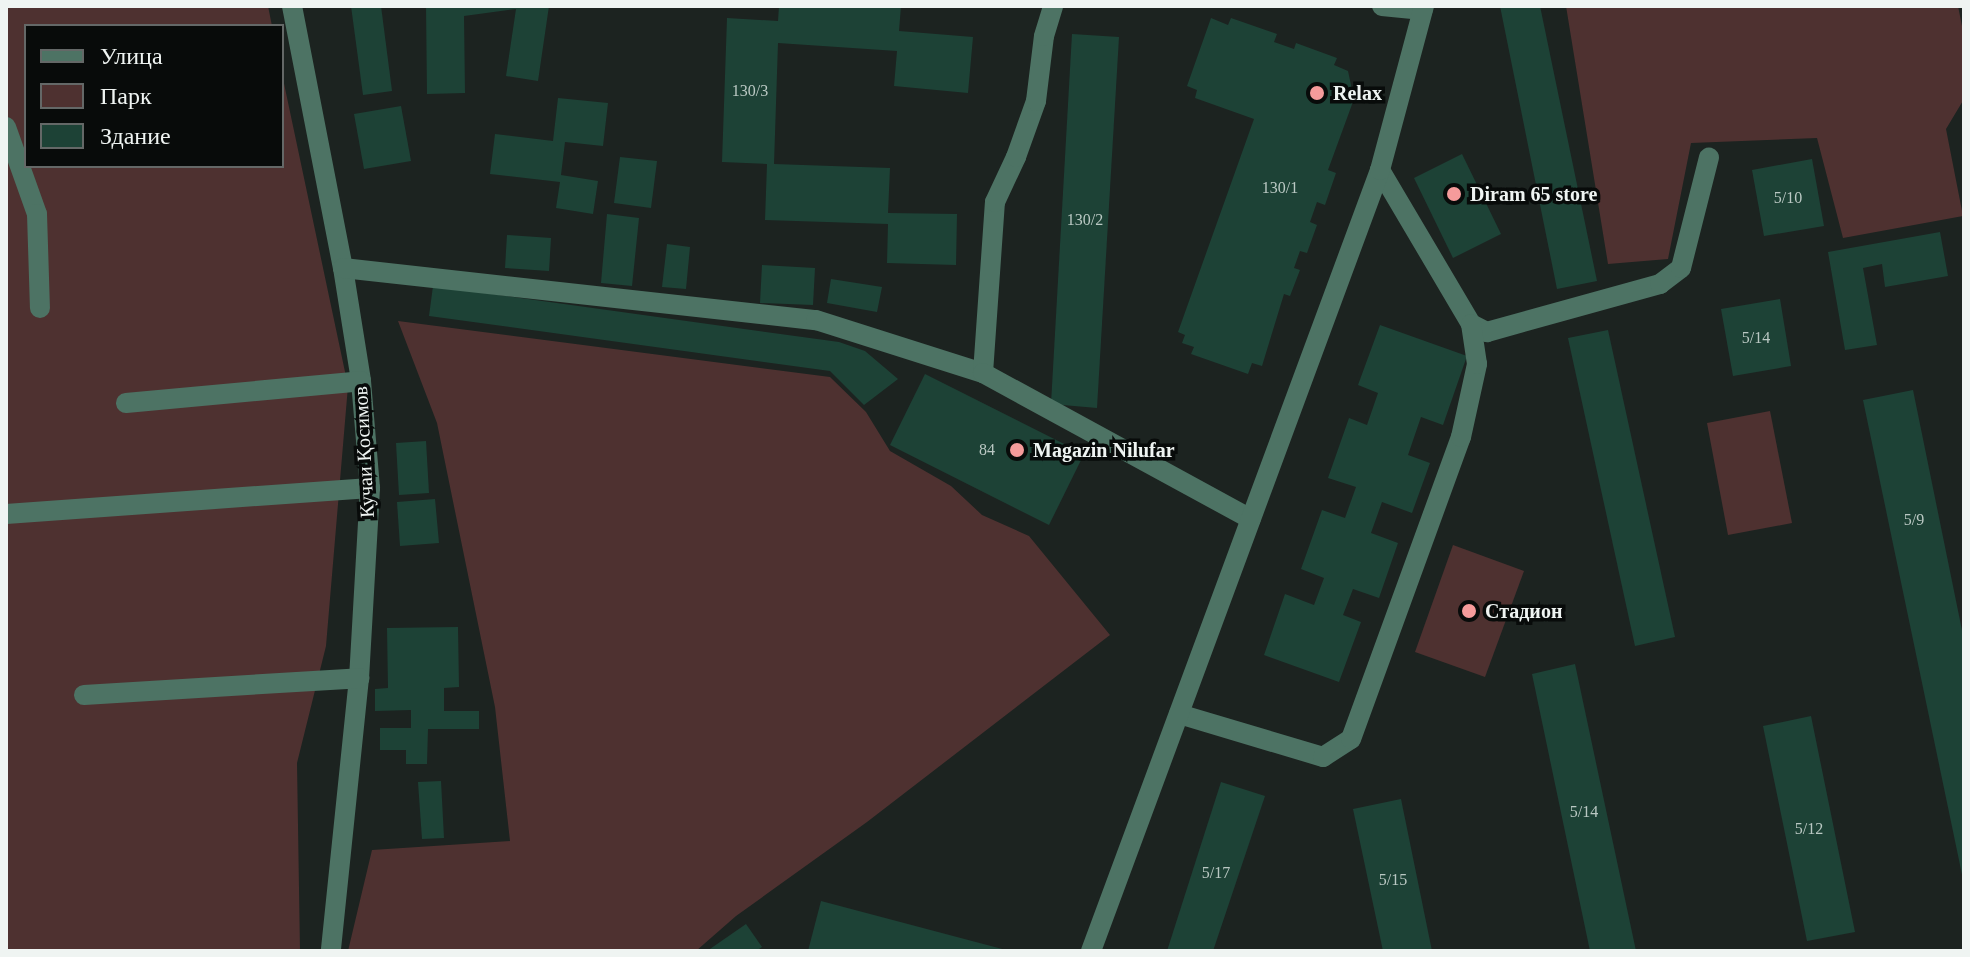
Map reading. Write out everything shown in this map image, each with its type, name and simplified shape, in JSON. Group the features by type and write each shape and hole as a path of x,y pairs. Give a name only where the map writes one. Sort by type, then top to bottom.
{"street":[{"name":"Кучаи Қосимов","path":"292,6 343,268 361,381 370,488 359,678 331,951"},
{"path":"983,373 995,202 1016,157 1036,101 1044,36 1053,6"},
{"path":"1091,951 1380,170 1424,8 1382,6"},
{"path":"6,127 37,214 40,308"},
{"path":"1471,324 1487,332 1660,284 1681,268 1709,157"},
{"path":"1179,714 1323,757 1351,739 1461,437 1477,364 1471,324 1380,170"},
{"path":"343,268 816,320 983,373 1251,519"},
{"path":"126,403 361,381"},
{"path":"6,514 370,488"},
{"path":"84,695 359,678"}],"green space":[{"path":"6,6 268,6 272,24 24,24 24,168 284,168 284,83 348,386 326,646 297,763 300,951 6,951"},
{"path":"1566,6 1958,6 1964,36 1964,99 1946,129 1963,216 1843,238 1817,138 1691,143 1668,259 1608,264"},
{"path":"398,321 830,377 866,412 890,451 951,486 982,515 1029,536 1110,635 867,822 736,916 696,951 348,951 372,850 510,841 495,707 437,423"},
{"path":"1770,411 1792,523 1728,535 1707,423"},
{"name":"Стадион","path":"1453,545 1524,571 1485,677 1415,652"}],"building":[{"path":"351,6 381,6 392,91 363,95"},
{"path":"426,6 549,6 538,81 506,76 516,9 464,16 465,93 427,94"},
{"path":"779,6 901,6 899,31 973,37 968,93 894,86 897,51 778,43 774,164 890,168 888,213 957,214 956,265 887,263 888,224 765,220 767,164 722,162 727,18 778,21"},
{"path":"1500,6 1540,6 1597,281 1557,289"},
{"path":"1211,18 1228,25 1231,18 1277,34 1274,42 1294,49 1296,43 1337,58 1334,65 1348,71 1354,99 1328,170 1336,173 1325,205 1317,202 1310,222 1317,225 1307,253 1300,251 1294,268 1300,270 1290,296 1284,294 1262,366 1252,363 1248,374 1191,354 1194,347 1182,343 1185,335 1178,332 1254,119 1195,98 1197,90 1187,86"},
{"path":"1072,34 1119,37 1097,408 1051,404"},
{"path":"558,98 608,103 603,146 565,142 561,175 598,181 593,214 556,208 560,182 490,174 495,134 553,141"},
{"path":"401,106 411,161 364,169 354,114"},
{"path":"1462,154 1501,234 1453,258 1414,178"},
{"path":"620,157 657,161 651,208 614,203"},
{"path":"1812,159 1824,226 1764,236 1752,170"},
{"path":"607,214 639,218 632,286 601,283"},
{"path":"1940,232 1948,276 1885,287 1882,264 1863,268 1877,345 1845,350 1828,252"},
{"path":"507,235 551,238 549,271 505,268"},
{"path":"667,244 690,247 686,289 662,287"},
{"path":"762,265 815,268 813,305 760,303"},
{"path":"831,279 882,287 877,312 827,303"},
{"path":"433,286 839,342 865,351 898,379 864,405 830,371 429,316"},
{"path":"1780,299 1791,366 1733,376 1721,309"},
{"path":"1380,325 1467,356 1443,425 1421,417 1408,455 1430,463 1412,513 1382,502 1371,533 1398,543 1379,598 1353,589 1343,615 1361,622 1339,682 1264,655 1285,594 1314,605 1324,578 1301,569 1322,510 1345,518 1356,487 1328,478 1349,418 1367,425 1378,393 1358,385"},
{"path":"1608,330 1675,637 1635,646 1568,338"},
{"path":"925,374 1084,454 1049,525 890,445"},
{"path":"1913,390 1964,640 1964,884 1863,400"},
{"path":"426,441 429,493 399,495 396,443"},
{"path":"435,499 439,543 400,546 397,502"},
{"path":"458,627 459,687 444,688 444,711 479,711 479,729 428,729 427,764 406,764 406,750 380,750 380,728 411,728 411,710 375,711 375,689 388,688 387,628"},
{"path":"1575,664 1636,951 1590,951 1532,674"},
{"path":"1811,716 1855,932 1807,941 1763,726"},
{"path":"441,781 444,838 422,839 418,782"},
{"path":"1221,782 1265,796 1213,951 1167,951"},
{"path":"1401,799 1432,951 1383,951 1353,809"},
{"path":"821,901 1006,950 1006,951 808,951"},
{"path":"746,924 762,947 756,951 707,951"}],"place":[{"name":"Relax","path":"1317,93"},
{"name":"Diram 65 store","path":"1454,194"},
{"name":"Magazin Nilufar","path":"1017,450"},
{"name":"Стадион","path":"1469,611"}]}
